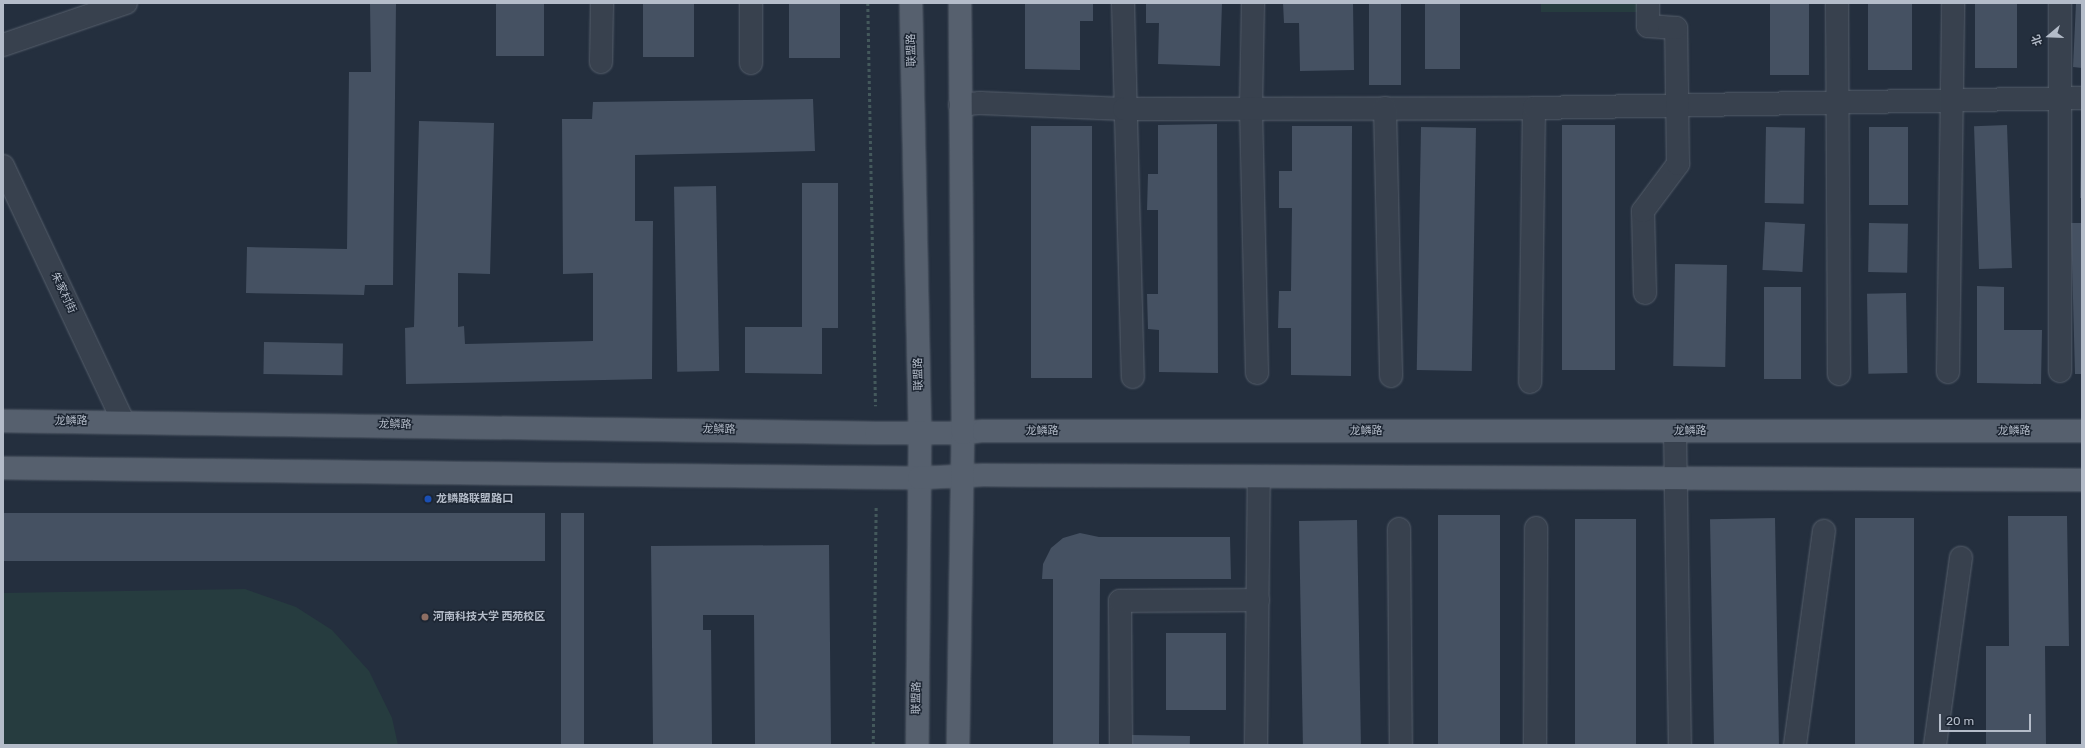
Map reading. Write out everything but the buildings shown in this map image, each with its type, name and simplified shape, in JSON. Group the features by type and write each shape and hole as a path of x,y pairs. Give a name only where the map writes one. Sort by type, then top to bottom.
{"main road":[{"name":"联盟路","path":"911,3 920,432 917,745"},
{"path":"958,745 963,477 960,3"},
{"name":"龙鳞路","path":"3,421 123,421 876,433 963,433 983,431 2082,431"},
{"path":"3,468 919,478 983,475 1259,478 2082,480"}],"street":[{"path":"3,45 126,3"},
{"path":"601,62 602,3"},
{"path":"751,3 751,63"},
{"path":"1123,3 1124,109 1133,377"},
{"path":"1253,3 1251,108 1257,373"},
{"path":"1645,293 1643,211 1678,164 1676,28 1648,26 1648,3"},
{"path":"1837,3 1839,374"},
{"path":"1948,372 1953,3"},
{"path":"2060,3 2060,371"},
{"path":"960,105 980,103 1124,109 1534,108 2082,98"},
{"path":"1385,108 1391,376"},
{"path":"1530,382 1534,108"},
{"name":"朱家村街","path":"3,166 123,421"},
{"path":"1675,431 1680,745"},
{"path":"1256,745 1259,478"},
{"path":"1535,745 1536,528"},
{"path":"1399,529 1401,745"},
{"path":"1795,745 1824,531"},
{"path":"1935,745 1961,558"},
{"path":"1121,745 1120,601 1258,600"}],"path":[{"path":"868,3 876,433"},
{"path":"873,745 876,477"}],"green space":[{"path":"1541,3 1638,3 1638,12 1541,12"},
{"path":"245,589 296,607 332,630 369,671 392,718 398,745 3,745 3,593"}],"place":[{"name":"龙鳞路联盟路口","path":"428,499"},
{"name":"河南科技大学 西苑校区","path":"425,617"}]}
